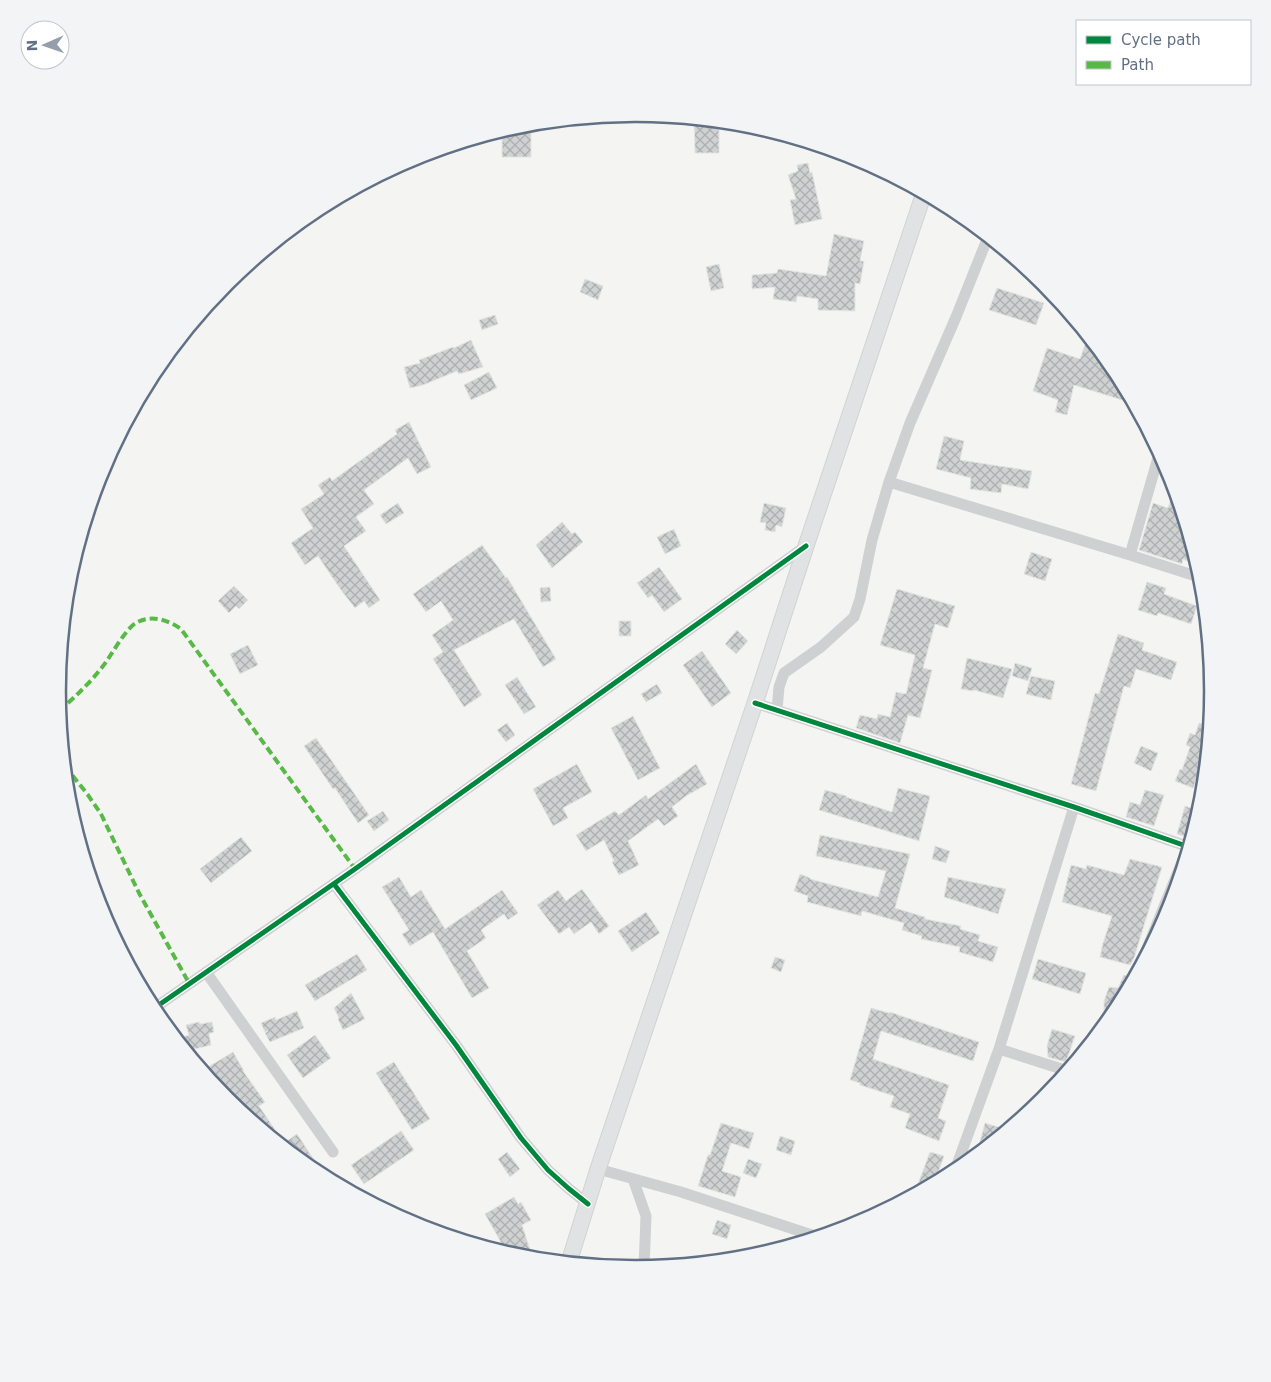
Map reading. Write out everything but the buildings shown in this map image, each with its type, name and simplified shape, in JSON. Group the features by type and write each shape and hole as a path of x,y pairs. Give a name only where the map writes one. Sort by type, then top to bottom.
{"main road":[{"path":"571,1256 598,1169 922,199"}],"street":[{"path":"777,710 779,687 784,673 821,647 854,617 860,599 872,540 889,482 910,423 956,317 986,242"},
{"path":"1130,555 1157,463"},
{"path":"889,482 1193,575"},
{"path":"160,1004 334,884 806,546"},
{"path":"755,703 1074,807 1183,845"},
{"path":"959,1159 998,1049 1074,807"},
{"path":"334,884 456,1045 521,1138 548,1170 588,1204"},
{"path":"206,972 333,1152"},
{"path":"998,1049 1061,1069"},
{"path":"598,1169 681,1192 807,1233"},
{"path":"633,1179 646,1216 644,1260"}],"marked path":[{"path":"66,704 93,678 123,636 136,623 142,620 159,619 176,626 181,629 355,869"},
{"path":"73,776 101,814 139,893 189,983"}],"cycle path":[{"path":"160,1004 355,869 806,546"},
{"path":"755,703 1074,807 1183,845"},
{"path":"334,884 456,1045 521,1138 548,1170 588,1204"}]}
